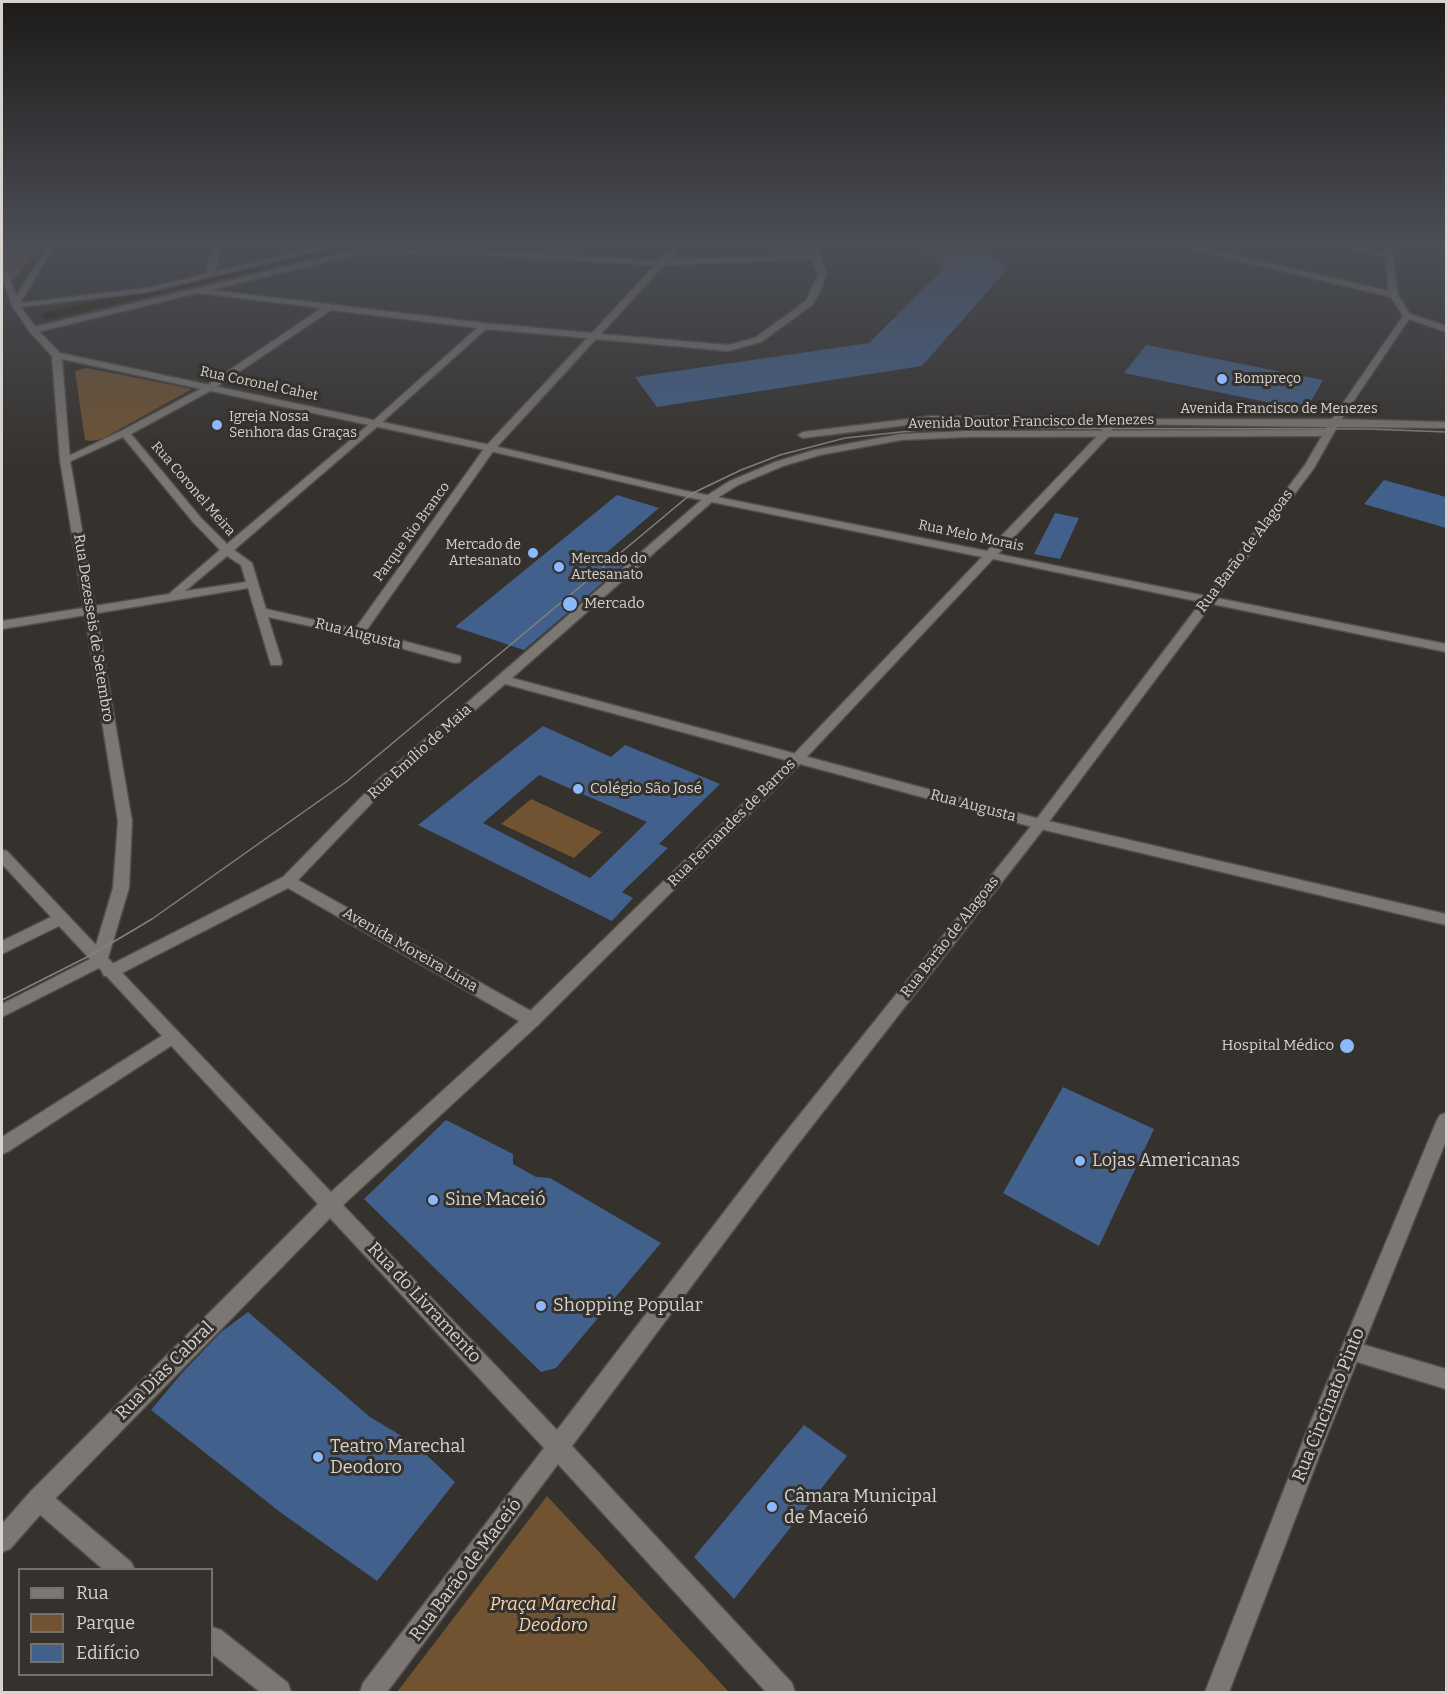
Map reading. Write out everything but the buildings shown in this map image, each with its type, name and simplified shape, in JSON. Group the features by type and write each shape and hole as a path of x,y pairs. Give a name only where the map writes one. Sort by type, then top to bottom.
{"street":[{"path":"26,321 57,355"},
{"path":"33,330 70,321"},
{"path":"65,460 125,433 209,388 309,321"},
{"path":"441,321 728,348 758,340 784,321"},
{"name":"Parque Rio Branco","path":"358,633 490,448 607,321"},
{"name":"Rua Barão de Alagoas","path":"559,1448 784,1148 1040,824 1310,466 1331,428 1404,321"},
{"path":"1422,321 1446,329"},
{"path":"174,595 376,423 484,326"},
{"name":"Rua Coronel Cahet","path":"57,355 490,448"},
{"name":"Rua Dezesseis de Setembro","path":"57,355 65,460 125,822 121,888 101,962"},
{"name":"Avenida Francisco de Menezes","path":"803,435 932,419 1110,421 1331,428 1446,425"},
{"name":"Rua Fernandes de Barros","path":"332,1204 532,1020 798,758 1106,434 1110,421"},
{"name":"Avenida Doutor Francisco de Menezes","path":"710,498 734,483 779,464 843,446 901,437 1331,428"},
{"name":"Rua Coronel Meira","path":"125,433 197,520 227,552 246,564 276,662"},
{"name":"Rua Melo Morais","path":"490,448 710,498 1446,648"},
{"name":"Rua Emílio de Maia","path":"2,1011 101,962 288,881 384,782 710,498"},
{"path":"2,625 174,595 253,584"},
{"name":"Rua Augusta","path":"260,611 358,633 455,659"},
{"name":"Rua Augusta","path":"502,679 1040,824 1446,920"},
{"name":"Rua do Livramento","path":"2,855 171,1037 332,1204 783,1692"},
{"name":"Avenida Moreira Lima","path":"288,881 532,1020"},
{"path":"2,948 62,918"},
{"path":"2,1146 171,1037"},
{"name":"Rua Cincinato Pinto","path":"1217,1692 1317,1433 1446,1120"},
{"name":"Rua Dias Cabral","path":"2,1542 39,1499 332,1204"},
{"path":"1351,1351 1446,1379"},
{"name":"Rua Barão de Maceió","path":"372,1692 559,1448"},
{"path":"39,1499 122,1568"},
{"path":"213,1640 279,1692"}],"green space":[{"path":"87,368 192,389 102,439 85,440 75,371"},
{"path":"531,799 602,832 574,858 501,824"},
{"name":"Praça Marechal Deodoro","path":"547,1496 729,1692 397,1692"}],"tram line":[{"path":"2,1000 93,954 152,919 346,782 691,494 741,470 780,455 845,438 938,428 1369,429 1446,432"}],"place":[{"name":"Bompreço","path":"1222,379"},
{"name":"Igreja Nossa Senhora das Graças","path":"217,425"},
{"name":"Mercado de Artesanato","path":"533,553"},
{"name":"Mercado do Artesanato","path":"559,567"},
{"name":"Mercado","path":"570,604"},
{"name":"Colégio São José","path":"578,789"},
{"name":"Hospital Médico","path":"1347,1046"},
{"name":"Lojas Americanas","path":"1080,1161"},
{"name":"Sine Maceió","path":"433,1200"},
{"name":"Shopping Popular","path":"541,1306"},
{"name":"Teatro Marechal Deodoro","path":"318,1457"},
{"name":"Câmara Municipal de Maceió","path":"772,1507"}]}
